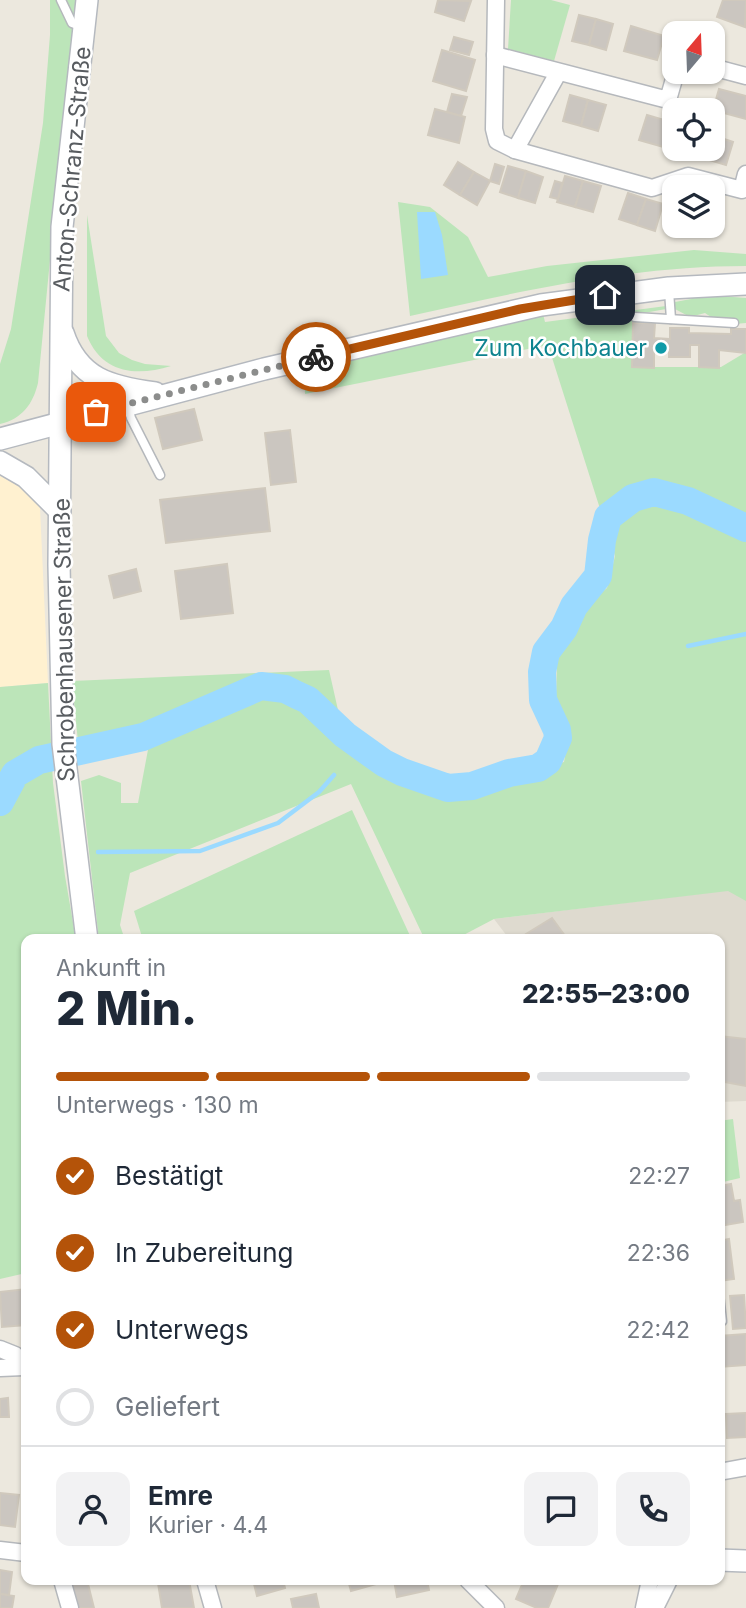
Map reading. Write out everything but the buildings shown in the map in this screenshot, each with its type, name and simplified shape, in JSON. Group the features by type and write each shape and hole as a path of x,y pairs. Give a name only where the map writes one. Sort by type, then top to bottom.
{"main road":[{"name":"Anton-Schranz-Straße","path":"61,422 62,227 87,0"},
{"path":"0,439 167,394 541,305 669,288 746,284"},
{"path":"60,324 73,355 90,373 113,386 167,394"},
{"name":"Schrobenhausener Straße","path":"61,422 60,656 64,744 86,934"},
{"path":"0,462 26,477 60,511"},
{"path":"725,1560 746,1561"}],"street":[{"path":"496,0 495,137 501,144 652,188 688,176 742,190 746,174"},
{"path":"495,55 668,100 673,84"},
{"path":"725,70 746,76"},
{"path":"515,150 558,73"},
{"path":"0,1349 15,1355 21,1362"},
{"path":"0,1368 21,1367"},
{"path":"725,1470 746,1467"},
{"path":"0,1550 21,1552"},
{"path":"63,1585 70,1608"},
{"path":"206,1585 213,1608"},
{"path":"473,1585 496,1608"},
{"path":"645,1608 649,1585"},
{"path":"655,1608 666,1585"}],"lane":[{"path":"61,0 72,23 83,27"},
{"path":"669,288 671,319"},
{"path":"635,317 734,323"},
{"path":"127,405 160,475"}],"shaded area":[{"path":"0,476 13,483 18,479 35,497 40,508 48,683 0,687"},
{"path":"746,888 746,1101 725,1102 725,934 505,934 494,919"}],"green space":[{"path":"50,0 78,0 70,55 38,383 25,410 8,422 0,424 0,364 11,329 43,123"},
{"path":"511,0 551,0 570,5 554,61 508,49"},
{"path":"398,202 430,207 468,237 488,277 547,266 694,250 746,254 746,266 619,275 535,289 410,316"},
{"path":"87,215 106,336 119,353 132,360 171,366 145,371 121,369 111,365 93,348 87,336"},
{"path":"695,294 746,298 746,323 723,325 705,313 690,317 675,309 675,302 691,299"},
{"path":"666,306 666,309 633,315 632,367 721,367 746,352 746,901 728,891 494,919 465,934 422,934 351,784 130,873 120,925 123,934 98,934 81,781 99,775 121,783 121,803 138,803 150,739 257,690 283,691 300,698 373,763 434,794 451,797 450,779 472,786 492,780 530,777 547,767 564,762 567,745 556,698 559,654 577,631 583,608 607,588 615,556 548,345 305,394 304,369 543,314 545,322"},
{"path":"329,670 338,710 361,732 357,733 302,692 271,684 234,690 183,715 153,726 78,742 72,681"},
{"path":"48,683 53,783 75,934 21,934 21,1274 0,1279 0,687"},
{"path":"352,810 409,934 141,934 134,911"},
{"path":"733,1119 740,1178 725,1182 725,1120"}],"water":[{"path":"417,212 435,212 442,235 448,275 421,279"}],"waterway":[{"path":"0,802 15,774 39,760 143,737 261,686 285,689 308,700 345,735 384,763 448,788 472,786 509,773 538,768 548,761 558,738 543,700 542,672 546,652 564,628 574,606 598,576 608,517 633,498 654,492 688,501 746,528"},
{"path":"688,646 746,634"},
{"path":"98,852 200,851 278,823 319,792 334,775"}],"way so far":[{"path":"96,412 316,357"}],"place":[{"name":"Zum Kochbauer","path":"661,348"}],"route":[{"path":"316,357 477,318 605,295"}]}
